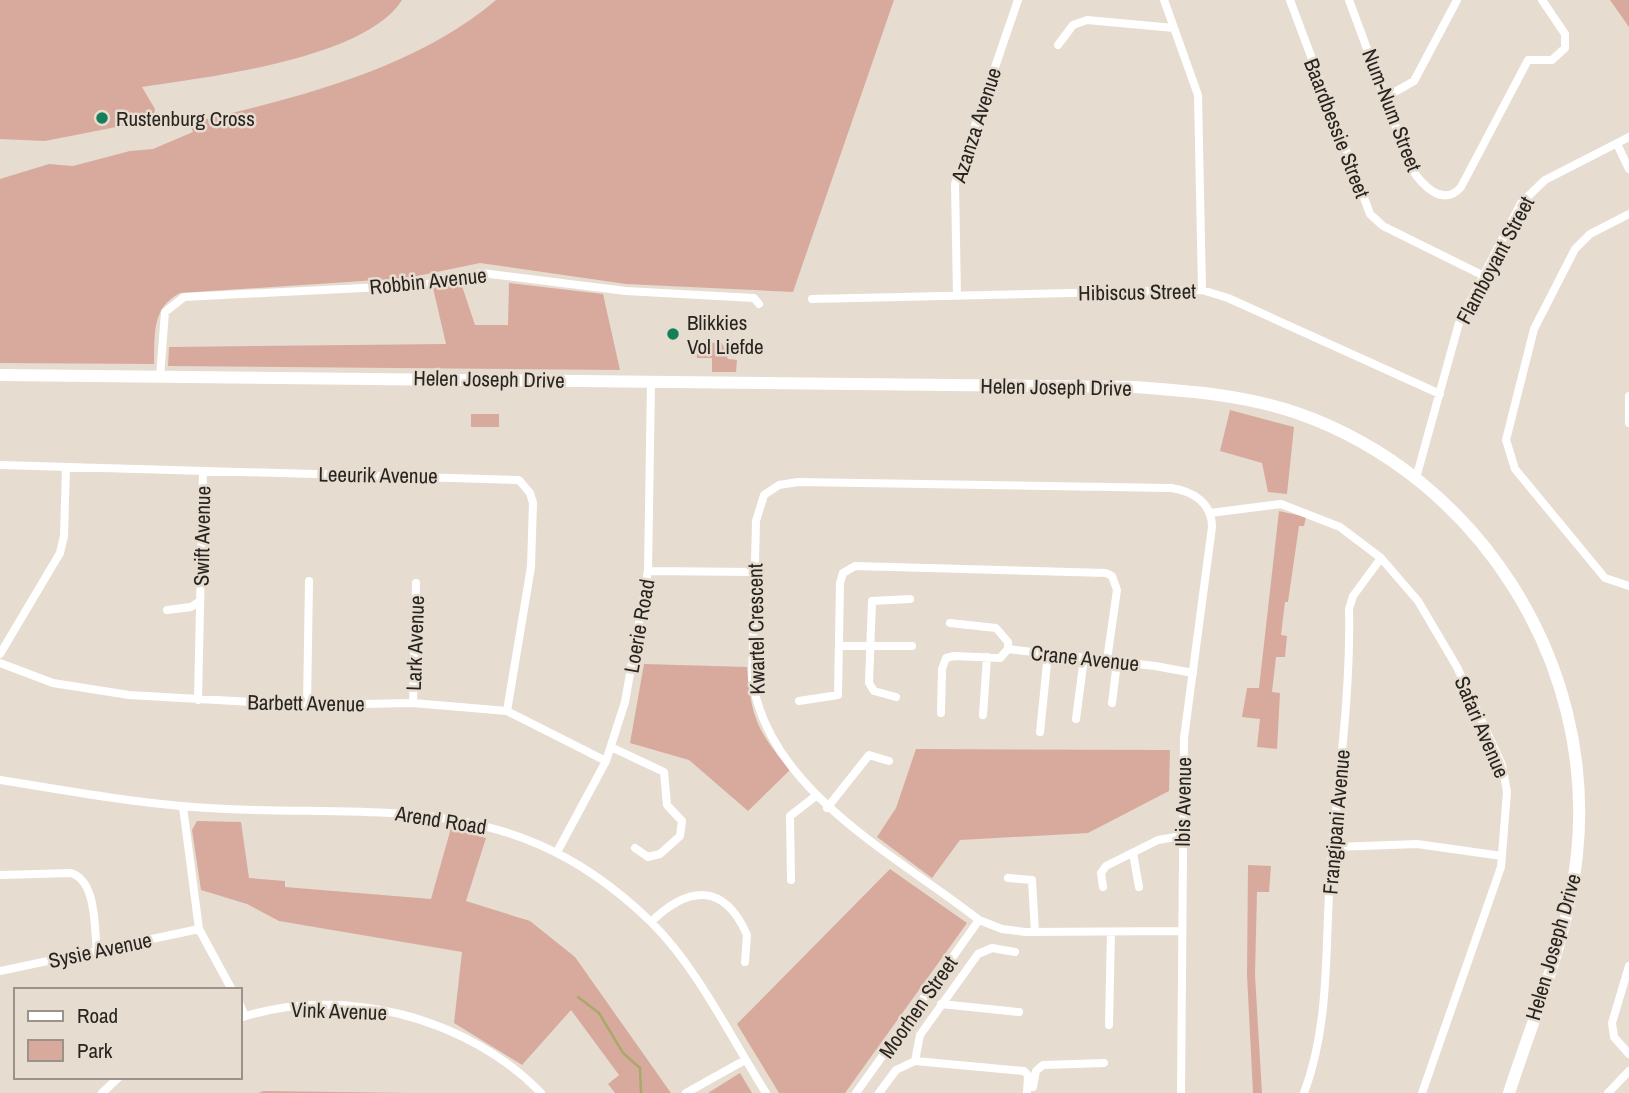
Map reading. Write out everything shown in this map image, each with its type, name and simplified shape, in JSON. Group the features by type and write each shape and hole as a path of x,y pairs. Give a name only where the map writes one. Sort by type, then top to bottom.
{"street":[{"name":"Azanza Avenue","path":"957,296 955,184 1018,0"},
{"path":"1164,0 1198,96 1202,290"},
{"name":"Baardbessie Street","path":"1290,0 1370,214 1383,226 1482,275"},
{"name":"Num-Num Street","path":"1349,0 1411,168 1420,181 1444,196 1456,193 1525,64 1531,59 1552,60 1558,57 1566,44 1562,29 1542,0"},
{"path":"1385,97 1414,81 1457,0"},
{"path":"1058,45 1073,24 1087,20 1174,29"},
{"name":"Flamboyant Street","path":"1416,478 1459,323 1521,203 1535,186 1629,137"},
{"path":"1616,144 1629,169"},
{"path":"1629,214 1591,234 1574,249 1534,329 1506,440 1515,469 1605,578 1629,586"},
{"name":"Robbin Avenue","path":"160,377 163,318 171,304 184,297 422,285 482,273 626,290 754,298 759,304"},
{"name":"Hibiscus Street","path":"812,299 1202,290 1228,298 1440,394"},
{"name":"Helen Joseph Drive","path":"0,375 305,376 651,383 1135,387 1201,392 1269,405 1325,424 1416,478 1464,520 1518,592 1553,666 1564,698 1577,762 1580,820 1574,879 1561,932 1508,1093"},
{"name":"Loerie Road","path":"557,852 606,761 625,702 648,571 651,383"},
{"path":"1629,396 1629,423"},
{"name":"Leeurik Avenue","path":"0,465 495,477 519,480 530,493 533,503 531,567 507,711"},
{"path":"0,654 61,553 66,467"},
{"name":"Swift Avenue","path":"198,700 203,471"},
{"name":"Kwartel Crescent","path":"1182,931 1035,932 1002,929 979,920 827,808 769,733 755,698 752,679 754,572 760,503 771,489 787,483 1171,488 1191,494 1210,513"},
{"name":"Safari Avenue","path":"1210,513 1281,504 1340,527 1381,558 1419,601 1457,667 1502,765 1507,792 1502,856 1480,931 1422,1093"},
{"name":"Ibis Avenue","path":"1181,1093 1184,738 1212,527 1210,513"},
{"name":"Frangipani Avenue","path":"1304,1093 1320,1036 1344,741 1349,609 1353,596 1381,558"},
{"path":"799,701 838,695 840,583 843,573 855,566 1097,571 1112,576 1117,590 1107,660"},
{"path":"648,571 754,572"},
{"path":"307,705 309,581"},
{"name":"Lark Avenue","path":"413,703 416,583"},
{"path":"896,697 870,688 874,599 910,599"},
{"name":"Swift Avenue","path":"167,610 191,607 200,601"},
{"name":"Crane Avenue","path":"950,624 996,628 1008,642 1008,649 1193,673"},
{"path":"839,646 912,646"},
{"path":"941,713 942,669 946,658 1000,658 1008,649"},
{"path":"1040,732 1048,654"},
{"path":"983,715 987,657"},
{"path":"1076,719 1084,658"},
{"path":"1112,703 1117,662"},
{"name":"Barbett Avenue","path":"0,663 52,683 88,690 198,700 307,705 413,703 507,711 606,761"},
{"path":"611,747 664,772 666,801 682,821 680,836 660,854 648,857 635,848"},
{"path":"827,808 869,755 889,761"},
{"name":"Arend Road","path":"0,780 183,807 372,811 461,818 557,852 615,890 651,922 687,967 766,1093"},
{"path":"791,880 790,816 817,795"},
{"path":"183,807 199,929 231,988"},
{"path":"1103,887 1103,869 1164,838 1182,835"},
{"path":"1334,847 1417,844 1502,856"},
{"path":"1133,853 1139,887"},
{"path":"0,875 71,873 82,878 89,891 97,950"},
{"path":"1008,878 1032,880 1035,932"},
{"path":"651,922 677,900 710,894 719,897 747,935 745,962"},
{"name":"Moorhen Street","path":"856,1093 979,920"},
{"name":"Sysie Avenue","path":"0,971 199,929"},
{"path":"1109,1025 1111,932"},
{"path":"915,1061 920,1035 978,954 992,948 1015,952"},
{"path":"1629,966 1612,1023 1614,1037 1629,1054"},
{"path":"942,1004 1019,1012"},
{"name":"Vink Avenue","path":"242,1017 304,1007 380,1009 398,1013 444,1027 475,1042 516,1070 541,1093"},
{"path":"686,1093 745,1060"},
{"path":"881,1060 896,1070"},
{"path":"879,1093 896,1070 915,1061 1024,1071 1028,1075 1027,1093"},
{"path":"1032,1093 1035,1072 1043,1065 1104,1063"},
{"path":"1608,1093 1629,1072"},
{"path":"102,1093 117,1079"}],"green space":[{"path":"0,0 402,0 383,20 355,37 321,51 244,71 142,87 155,109 154,115 147,121 45,141 0,139"},
{"path":"496,0 894,0 793,292 626,284 480,263 408,278 180,293 164,306 159,314 154,364 0,363 0,179 49,164 73,166 130,151 153,149 193,132 189,123 269,104 351,79 428,45 464,24"},
{"path":"1610,0 1629,0 1629,27"},
{"path":"461,283 475,325 508,325 509,283 603,294 620,370 168,366 169,347 446,344 433,288"},
{"path":"696,343 722,343 728,359 737,360 736,372 712,372 712,358 697,358"},
{"path":"1230,410 1294,427 1287,494 1268,492 1262,463 1220,451"},
{"path":"471,414 499,414 499,427 471,427"},
{"path":"1279,511 1306,517 1304,526 1299,526 1288,602 1285,602 1281,635 1287,636 1285,657 1276,657 1272,692 1280,693 1277,749 1257,747 1260,719 1242,717 1247,688 1259,688"},
{"path":"644,664 747,667 751,699 758,723 770,745 790,770 748,811 689,760 630,743"},
{"path":"916,749 1170,750 1169,791 1088,833 960,840 932,878 877,837 896,808"},
{"path":"197,821 241,822 249,878 285,881 285,887 431,899 451,828 486,838 466,901 530,921 575,957 671,1093 615,1093 608,1084 619,1075 571,1010 522,1065 454,1023 462,952 279,921 247,904 201,890 192,830"},
{"path":"1248,865 1271,866 1269,892 1257,892 1255,975 1262,1093 1253,1093 1247,975"},
{"path":"890,869 967,923 845,1093 779,1093 737,1024"},
{"path":"740,1073 752,1093 708,1093"},
{"path":"264,1091 413,1093 258,1093"}],"waterway":[{"path":"578,997 599,1013 623,1053 640,1068 641,1093"}],"place":[{"name":"Rustenburg Cross","path":"102,118"},
{"name":"Blikkies Vol Liefde","path":"673,334"}]}
